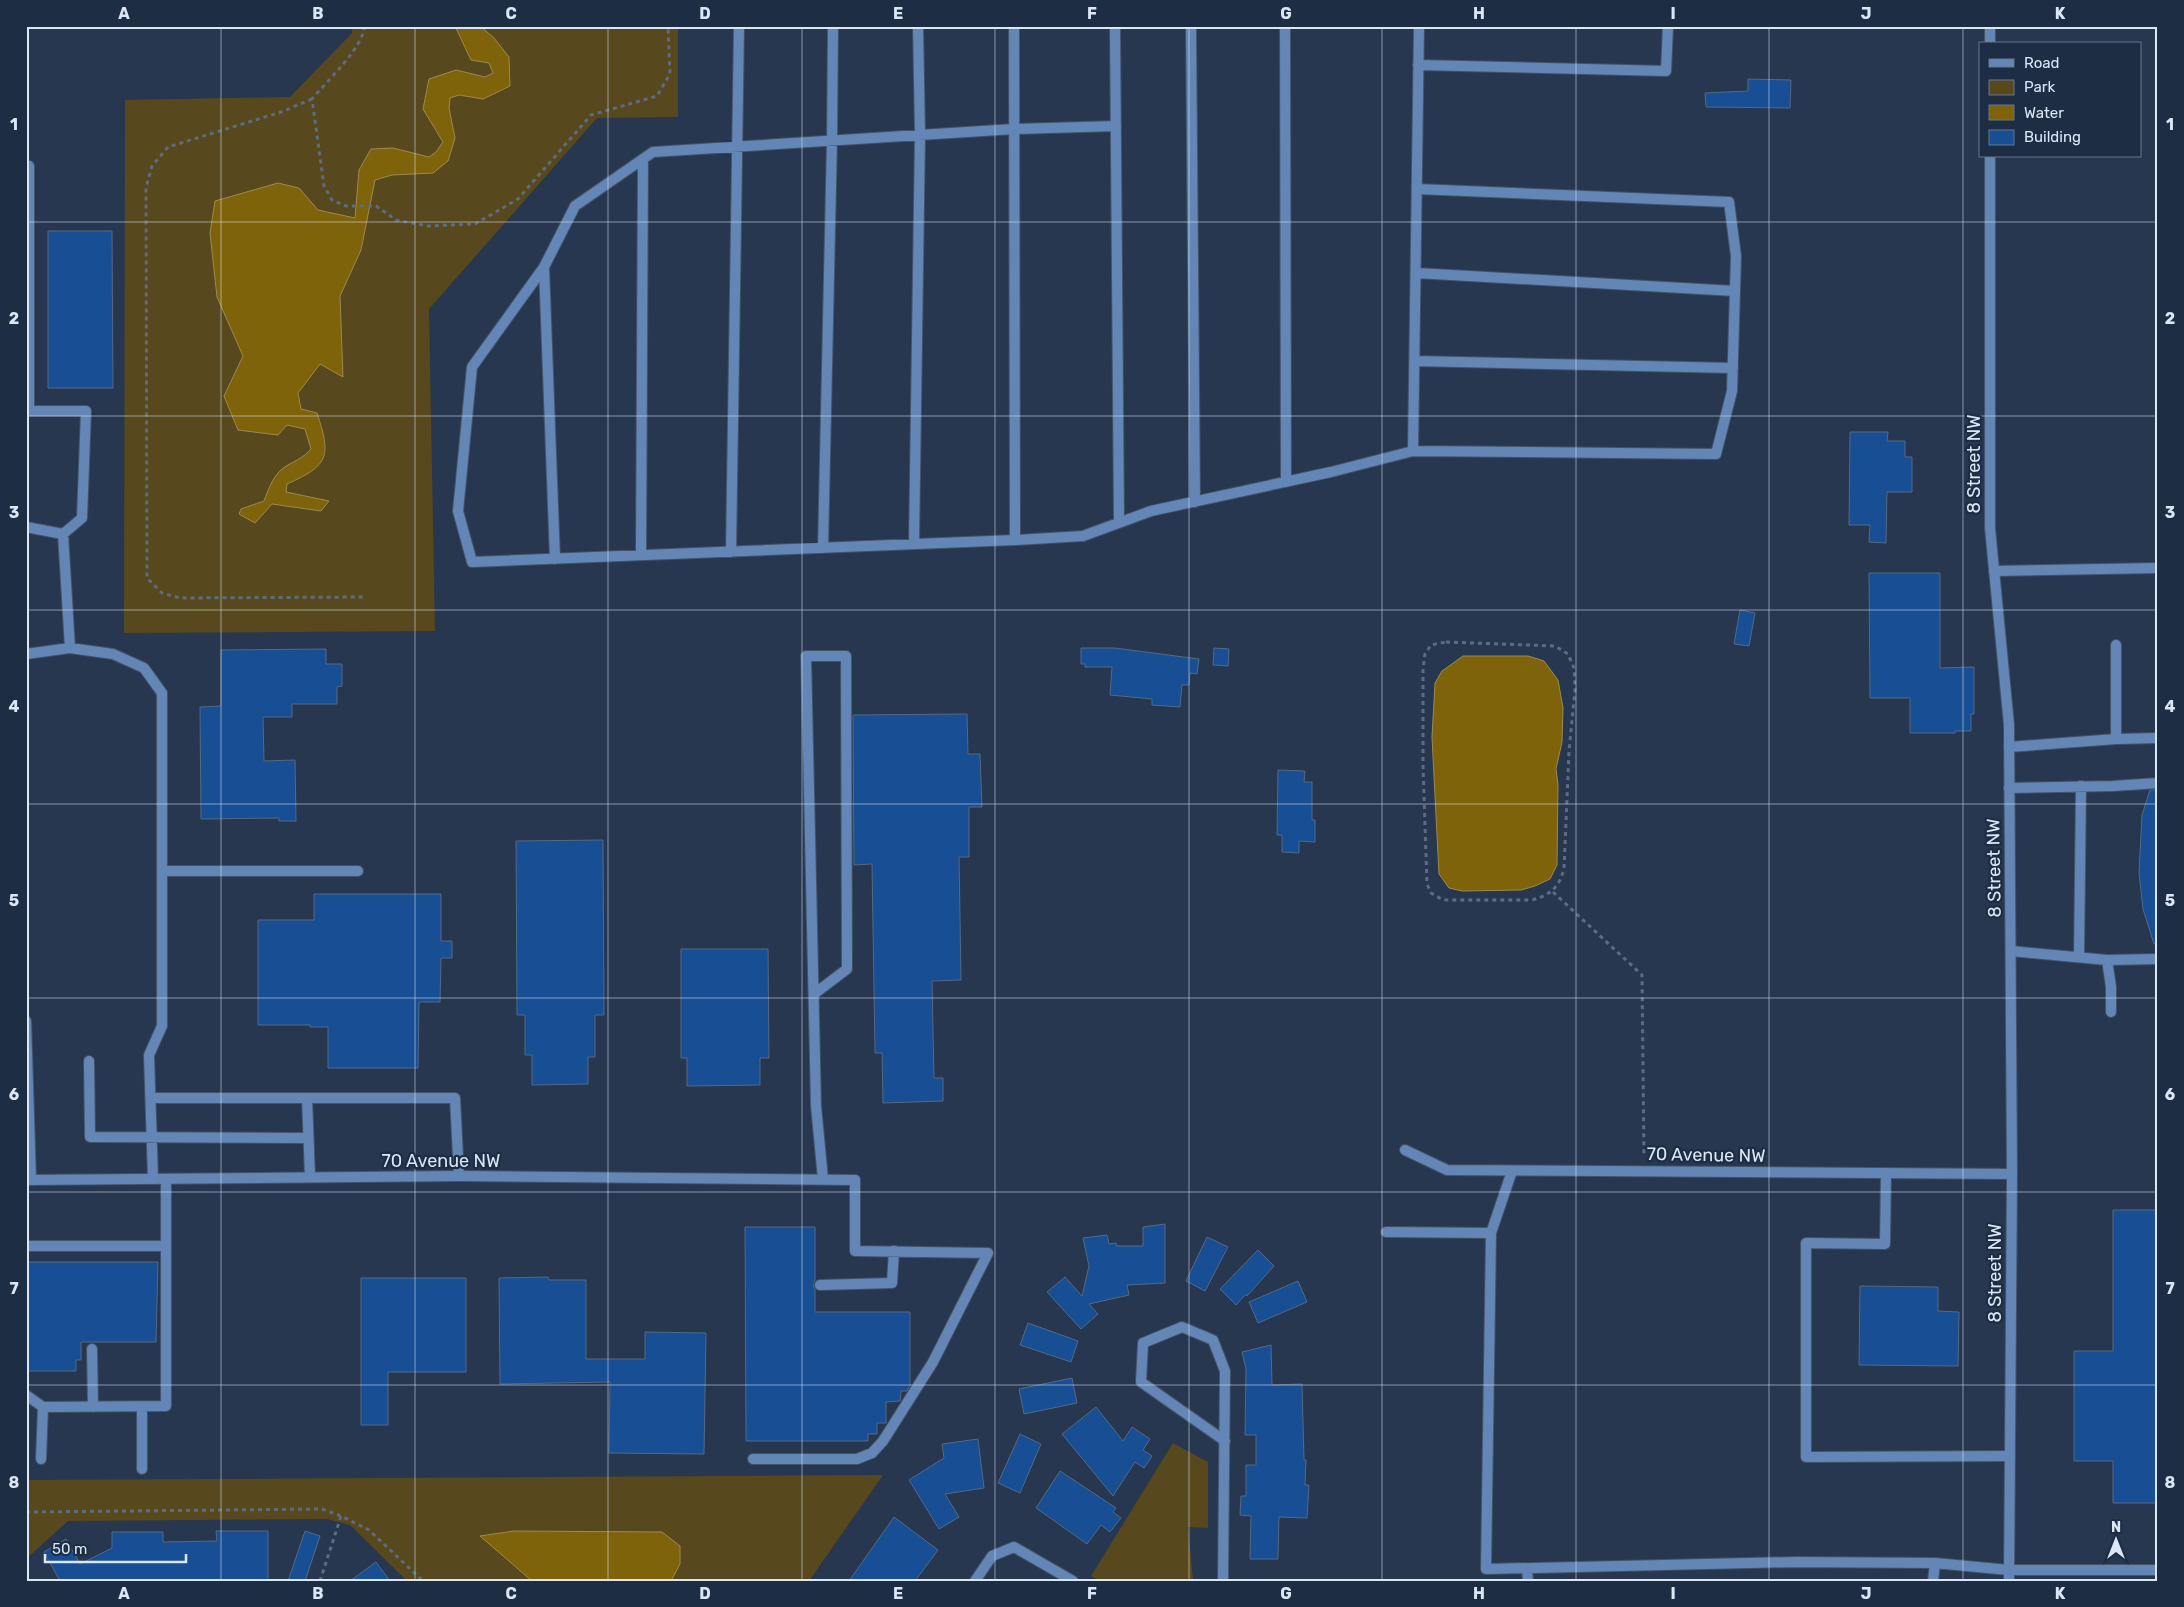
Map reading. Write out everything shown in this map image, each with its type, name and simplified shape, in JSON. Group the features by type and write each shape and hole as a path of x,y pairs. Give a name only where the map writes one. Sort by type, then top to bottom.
{"street":[{"path":"731,552 739,26"},
{"path":"823,548 832,140 832,26"},
{"path":"914,544 920,134 918,26"},
{"path":"1014,26 1015,540"},
{"path":"1115,26 1119,523"},
{"path":"1191,26 1196,502"},
{"path":"1285,26 1286,482"},
{"path":"1413,452 1419,26"},
{"path":"1418,65 1666,71 1668,26"},
{"path":"1990,26 1990,42"},
{"path":"1116,126 1014,128 653,152 575,206 544,267 472,367 458,511 472,562 1083,536 1151,511 1413,452 1716,454 1732,391 1736,256 1730,202 1417,189"},
{"name":"8 Street NW","path":"1990,158 1990,528 2009,746 2012,1174 2009,1581"},
{"path":"640,555 643,159"},
{"path":"29,166 27,411 86,411 82,518 63,534"},
{"path":"544,267 555,559"},
{"path":"1416,273 1735,291"},
{"path":"1414,361 1733,368"},
{"path":"26,527 63,534"},
{"path":"63,534 70,648"},
{"path":"1994,571 2158,568"},
{"path":"2116,645 2116,739"},
{"path":"26,654 70,648 113,654 144,668 162,693 162,1026 149,1055 153,1179"},
{"path":"814,994 847,970 846,656 806,656 816,1106 823,1179"},
{"path":"2009,746 2158,738"},
{"path":"2009,788 2158,783"},
{"path":"2079,957 2081,786"},
{"path":"162,871 358,871"},
{"path":"2011,951 2107,960 2158,960"},
{"path":"2107,960 2111,987 2111,1012"},
{"path":"26,1021 29,1180"},
{"path":"89,1061 90,1137 308,1138"},
{"path":"151,1098 455,1098 459,1176"},
{"path":"307,1098 310,1177"},
{"name":"70 Avenue NW","path":"1405,1150 1447,1170 2012,1174"},
{"path":"1512,1171 1491,1233 1486,1569 1796,1562 1934,1563 2009,1570 2158,1570"},
{"path":"1886,1173 1885,1244 1806,1243 1806,1457 2010,1456"},
{"name":"70 Avenue NW","path":"29,1180 459,1176 856,1180 856,1251 894,1251"},
{"path":"26,1395 43,1407 166,1406 166,1179"},
{"path":"1386,1232 1491,1233"},
{"path":"26,1246 166,1246"},
{"path":"753,1459 857,1459 872,1453 883,1441 933,1362 988,1253 894,1251 892,1283 820,1285"},
{"path":"1222,1581 1225,1441 1225,1371 1213,1340 1182,1327 1142,1343 1141,1382 1225,1441"},
{"path":"92,1348 93,1407"},
{"path":"142,1406 142,1469"},
{"path":"40,1459 43,1407"},
{"path":"975,1581 992,1556 1014,1547 1073,1581"},
{"path":"1933,1581 1934,1563"},
{"path":"1527,1569 1528,1581"}],"path":[{"path":"363,597 180,598 162,593 147,578 146,188 152,166 168,147 281,112 312,99 356,47 364,32 364,26"},
{"path":"312,99 324,186 332,200 346,206 376,206 396,220 428,226 475,224 518,199 591,115 657,96 670,74 668,26"},
{"path":"1446,642 1531,644 1555,646 1568,654 1574,668 1575,690 1569,751 1564,869 1560,883 1553,892 1532,900 1442,900 1431,893 1427,884 1423,766 1423,670 1425,654 1431,645 1446,642"},
{"path":"1553,892 1642,975 1644,1171"},
{"path":"26,1512 322,1509 342,1516 368,1530 422,1581"},
{"path":"320,1581 342,1516"}],"green space":[{"path":"352,26 678,26 678,117 597,118 429,309 435,631 124,633 125,100 290,97 352,33"},
{"path":"1173,1443 1208,1462 1208,1528 1188,1527 1193,1579 1197,1581 1100,1581 1091,1576"},
{"path":"883,1475 809,1581 407,1581 350,1525 327,1519 68,1521 26,1559 26,1480"}],"water":[{"path":"455,26 480,26 494,38 509,57 510,86 483,99 459,95 450,98 449,108 455,138 448,161 433,173 392,175 375,180 361,250 340,296 343,377 320,364 298,393 301,409 317,413 325,449 319,465 312,471 287,484 286,492 329,501 321,511 272,504 255,523 239,514 241,509 264,501 279,472 311,449 305,429 287,425 278,435 238,430 224,396 243,356 217,297 210,233 215,201 278,183 299,188 318,210 355,218 359,170 371,149 393,148 429,157 436,152 443,142 423,109 429,79 456,70 485,77 493,73 489,63 471,60"},
{"path":"1463,656 1528,656 1544,661 1558,680 1563,708 1562,742 1556,769 1558,785 1557,865 1550,879 1521,890 1462,891 1449,888 1439,874 1432,737 1435,683 1442,671"},
{"path":"514,1531 662,1532 680,1546 680,1564 671,1581 532,1581 480,1536"}],"building":[{"path":"1748,79 1791,80 1790,108 1706,107 1705,93 1748,91"},
{"path":"48,231 112,231 113,388 48,388"},
{"path":"1850,432 1888,432 1887,441 1905,441 1905,457 1912,457 1912,492 1887,492 1886,543 1869,542 1870,525 1849,525"},
{"path":"1869,573 1940,573 1940,668 1974,667 1974,714 1971,714 1971,731 1910,733 1910,698 1870,698"},
{"path":"1740,610 1755,613 1749,646 1734,644"},
{"path":"1081,648 1115,648 1199,659 1197,674 1190,673 1189,685 1182,685 1180,707 1152,705 1152,699 1110,695 1112,667 1085,667 1085,664 1081,664"},
{"path":"1214,648 1229,649 1228,666 1213,665"},
{"path":"326,649 326,664 342,664 342,686 337,687 337,704 292,704 292,717 263,717 264,761 295,760 296,821 279,821 279,818 201,819 200,707 221,706 221,650"},
{"path":"967,714 968,754 980,754 982,807 969,807 969,857 959,857 961,980 932,981 934,1078 943,1078 943,1101 883,1103 882,1053 875,1053 872,864 854,865 853,715"},
{"path":"1278,770 1305,771 1304,782 1312,782 1312,820 1315,820 1315,842 1299,841 1299,853 1282,852 1282,835 1277,835"},
{"path":"2150,790 2158,790 2158,943 2154,944 2143,909 2139,873 2142,815"},
{"path":"603,840 604,1015 595,1015 595,1057 588,1057 588,1084 532,1085 532,1055 525,1055 525,1015 517,1015 516,841"},
{"path":"314,894 441,894 441,941 452,941 452,958 441,958 440,1002 419,1002 418,1068 328,1068 328,1027 258,1025 258,920 314,920"},
{"path":"681,949 768,949 769,1058 760,1058 760,1085 687,1086 687,1058 681,1058"},
{"path":"2113,1210 2158,1210 2158,1503 2113,1503 2113,1461 2074,1461 2074,1351 2113,1351"},
{"path":"1165,1224 1165,1283 1127,1285 1129,1295 1089,1304 1098,1314 1081,1329 1047,1292 1065,1277 1082,1296 1089,1266 1083,1238 1107,1235 1109,1244 1116,1243 1117,1246 1143,1246 1143,1227"},
{"path":"745,1227 815,1227 815,1280 813,1285 815,1290 815,1312 910,1312 910,1385 907,1391 901,1391 900,1401 886,1402 886,1423 877,1423 877,1434 868,1434 868,1441 746,1441"},
{"path":"1207,1237 1228,1247 1205,1291 1186,1281"},
{"path":"1258,1250 1274,1266 1247,1296 1246,1294 1236,1305 1220,1289"},
{"path":"26,1262 158,1262 156,1342 81,1342 81,1360 76,1360 76,1371 26,1371"},
{"path":"548,1277 549,1280 586,1280 586,1359 645,1359 645,1332 706,1333 704,1454 609,1453 610,1382 500,1384 499,1278"},
{"path":"361,1278 466,1278 466,1372 388,1372 388,1425 361,1425"},
{"path":"1298,1281 1307,1302 1258,1323 1249,1302"},
{"path":"1860,1286 1938,1287 1938,1311 1959,1312 1958,1366 1859,1365"},
{"path":"1028,1323 1078,1341 1071,1362 1020,1345"},
{"path":"1271,1345 1272,1385 1302,1384 1304,1460 1306,1460 1305,1485 1309,1485 1307,1518 1279,1517 1278,1559 1250,1559 1251,1516 1240,1515 1241,1496 1246,1496 1246,1465 1256,1465 1256,1435 1245,1435 1246,1369 1242,1352"},
{"path":"1072,1378 1077,1403 1024,1414 1019,1389"},
{"path":"1096,1407 1123,1441 1132,1427 1150,1439 1143,1450 1152,1456 1144,1468 1135,1462 1113,1496 1062,1434"},
{"path":"1020,1434 1041,1444 1020,1493 998,1483"},
{"path":"978,1439 984,1488 945,1494 959,1517 939,1529 909,1480 944,1458 942,1444"},
{"path":"1060,1471 1116,1508 1113,1512 1121,1518 1110,1532 1101,1525 1087,1544 1036,1508"},
{"path":"894,1517 938,1550 915,1581 849,1581"},
{"path":"216,1531 268,1531 268,1581 60,1581 44,1552 66,1539 80,1564 112,1548 112,1532 163,1532 163,1542 217,1541"},
{"path":"305,1531 320,1536 305,1581 288,1581"},
{"path":"376,1562 390,1581 350,1581"}]}
